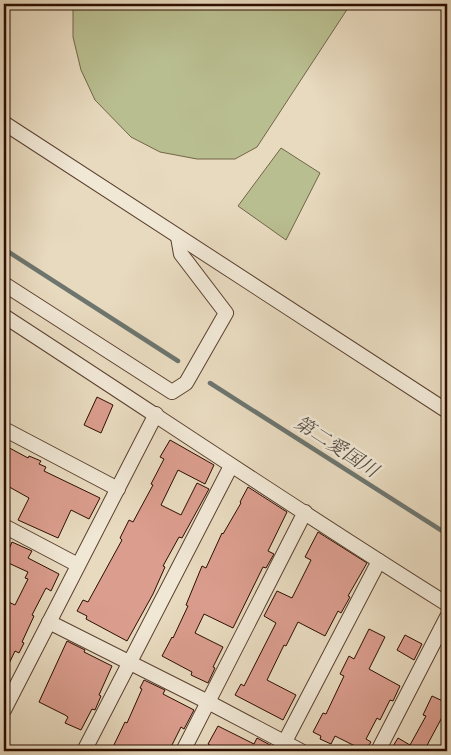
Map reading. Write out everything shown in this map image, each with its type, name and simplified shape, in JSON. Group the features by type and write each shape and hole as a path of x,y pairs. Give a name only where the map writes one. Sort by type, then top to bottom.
{"street":[{"path":"4,123 178,238 447,411"},
{"path":"4,284 172,392 186,383 226,313 181,254 178,238"},
{"path":"4,316 447,604"},
{"path":"4,710 156,414"},
{"path":"4,429 118,489"},
{"path":"84,751 232,466"},
{"path":"183,751 305,512"},
{"path":"4,526 78,565"},
{"path":"282,747 379,561"},
{"path":"378,751 447,617"},
{"path":"49,622 208,702 282,747 301,751"}],"green space":[{"path":"73,4 348,4 348,8 257,147 235,159 197,159 160,152 131,137 95,100 81,70 73,37"},
{"path":"281,148 320,173 286,240 238,206"}],"building":[{"path":"97,397 113,405 101,433 84,425"},
{"path":"170,440 214,465 205,484 178,470 161,505 181,515 197,483 209,489 182,538 179,537 163,566 165,567 153,594 127,641 86,619 87,616 77,611 83,600 88,602 122,540 120,538 129,520 133,522 153,485 151,484 164,459 160,457"},
{"path":"4,445 28,458 29,456 41,461 39,464 46,467 44,471 100,498 89,519 71,510 58,538 18,520 29,498 4,484"},
{"path":"248,487 287,512 268,551 274,554 266,568 263,567 233,628 204,614 195,633 223,647 213,667 215,668 208,683 191,675 192,672 162,656 188,606 186,605 202,566 206,568 222,533 241,503"},
{"path":"318,532 367,563 348,596 350,597 341,613 338,611 325,636 298,622 286,646 284,645 267,680 296,695 283,720 235,695 241,684 244,686 276,623 264,616 277,591 292,598 311,560 305,557"},
{"path":"12,542 32,551 28,558 59,574 51,591 46,588 32,615 34,616 22,642 24,643 19,653 15,651 4,674 4,600 15,605 28,579 25,578 28,572 4,561"},
{"path":"369,629 385,637 369,669 400,686 393,701 390,700 380,720 377,718 366,739 371,742 365,751 335,736 331,744 320,739 321,736 313,732 323,713 326,714 344,676 340,674 349,656 354,659"},
{"path":"405,635 422,644 414,660 397,650"},
{"path":"67,641 112,666 99,695 101,696 95,710 92,709 81,730 65,723 68,717 65,715 39,702"},
{"path":"144,680 165,690 163,694 194,710 184,729 181,727 169,751 111,751 125,722 127,723"},
{"path":"432,696 447,703 447,708 424,751 390,751 398,738 410,745 426,716 423,715"},
{"path":"218,726 254,744 257,738 272,746 271,751 206,751"}],"waterway":[{"name":"第二愛国川","path":"4,249 178,361"},
{"name":"第二愛国川","path":"210,383 447,534"}]}
